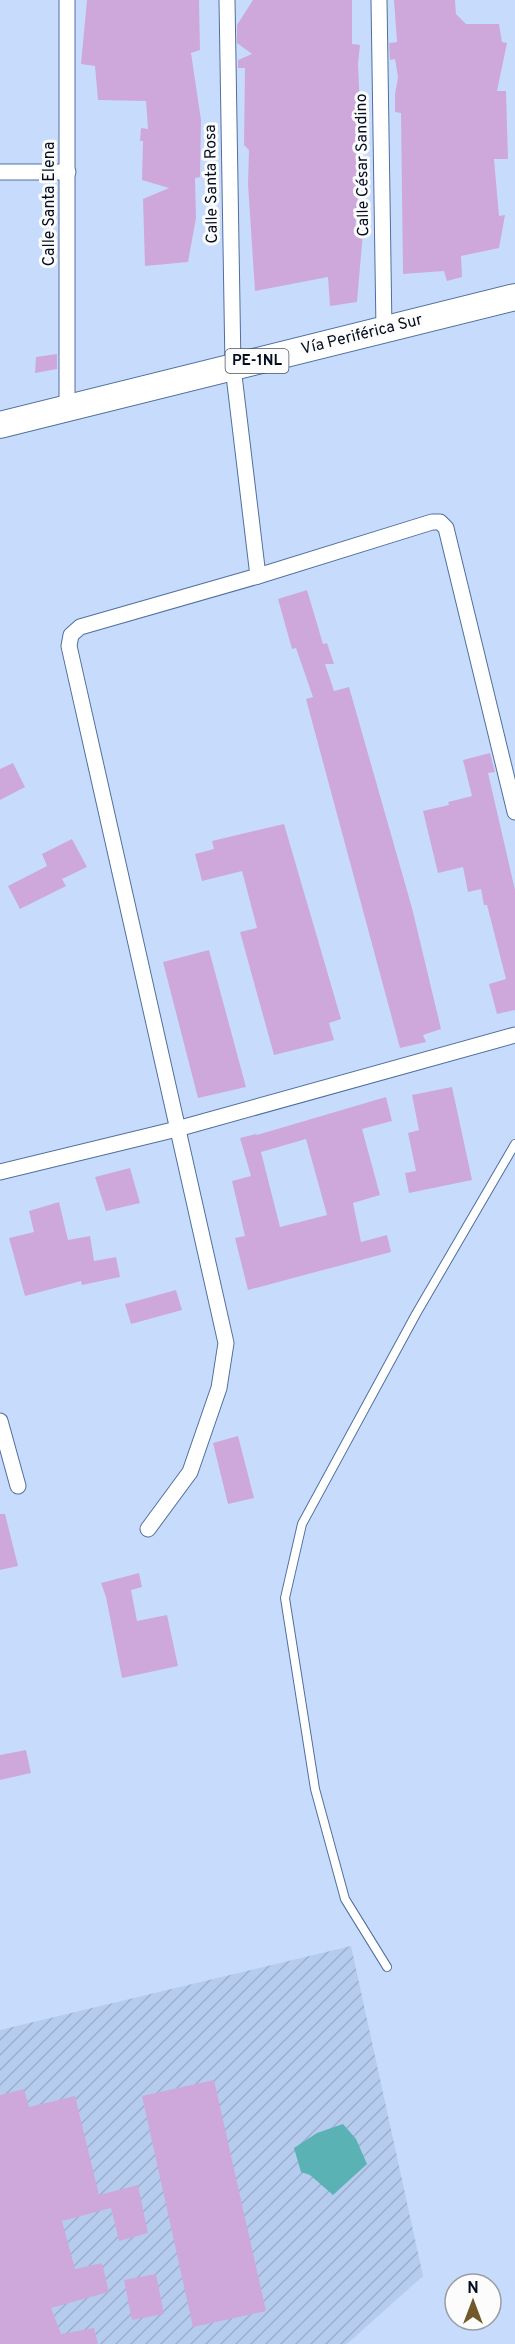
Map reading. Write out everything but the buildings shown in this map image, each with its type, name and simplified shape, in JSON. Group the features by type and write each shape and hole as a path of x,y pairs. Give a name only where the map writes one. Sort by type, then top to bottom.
{"highway":[{"name":"Vía Periférica Sur","path":"0,425 515,297"}],"street":[{"name":"Calle Santa Elena","path":"67,0 67,408"},
{"name":"Calle Santa Rosa","path":"227,0 233,367 258,576"},
{"name":"Calle César Sandino","path":"379,0 384,330"},
{"path":"0,172 68,172"},
{"path":"148,1529 190,1472 219,1388 226,1343 69,646 71,635 80,627 258,576 432,522 440,522 446,528 515,812"},
{"path":"0,1172 177,1129 515,1035"},
{"path":"0,1421 18,1486"}],"lane":[{"path":"387,1967 345,1899 315,1789 285,1598 302,1524 416,1314 515,1144"}],"shaded area":[{"path":"351,1946 423,2276 347,2344 0,2344 0,2030"},
{"path":"343,2124 356,2139 367,2164 333,2195 310,2175 301,2172 294,2148 317,2133"}]}
